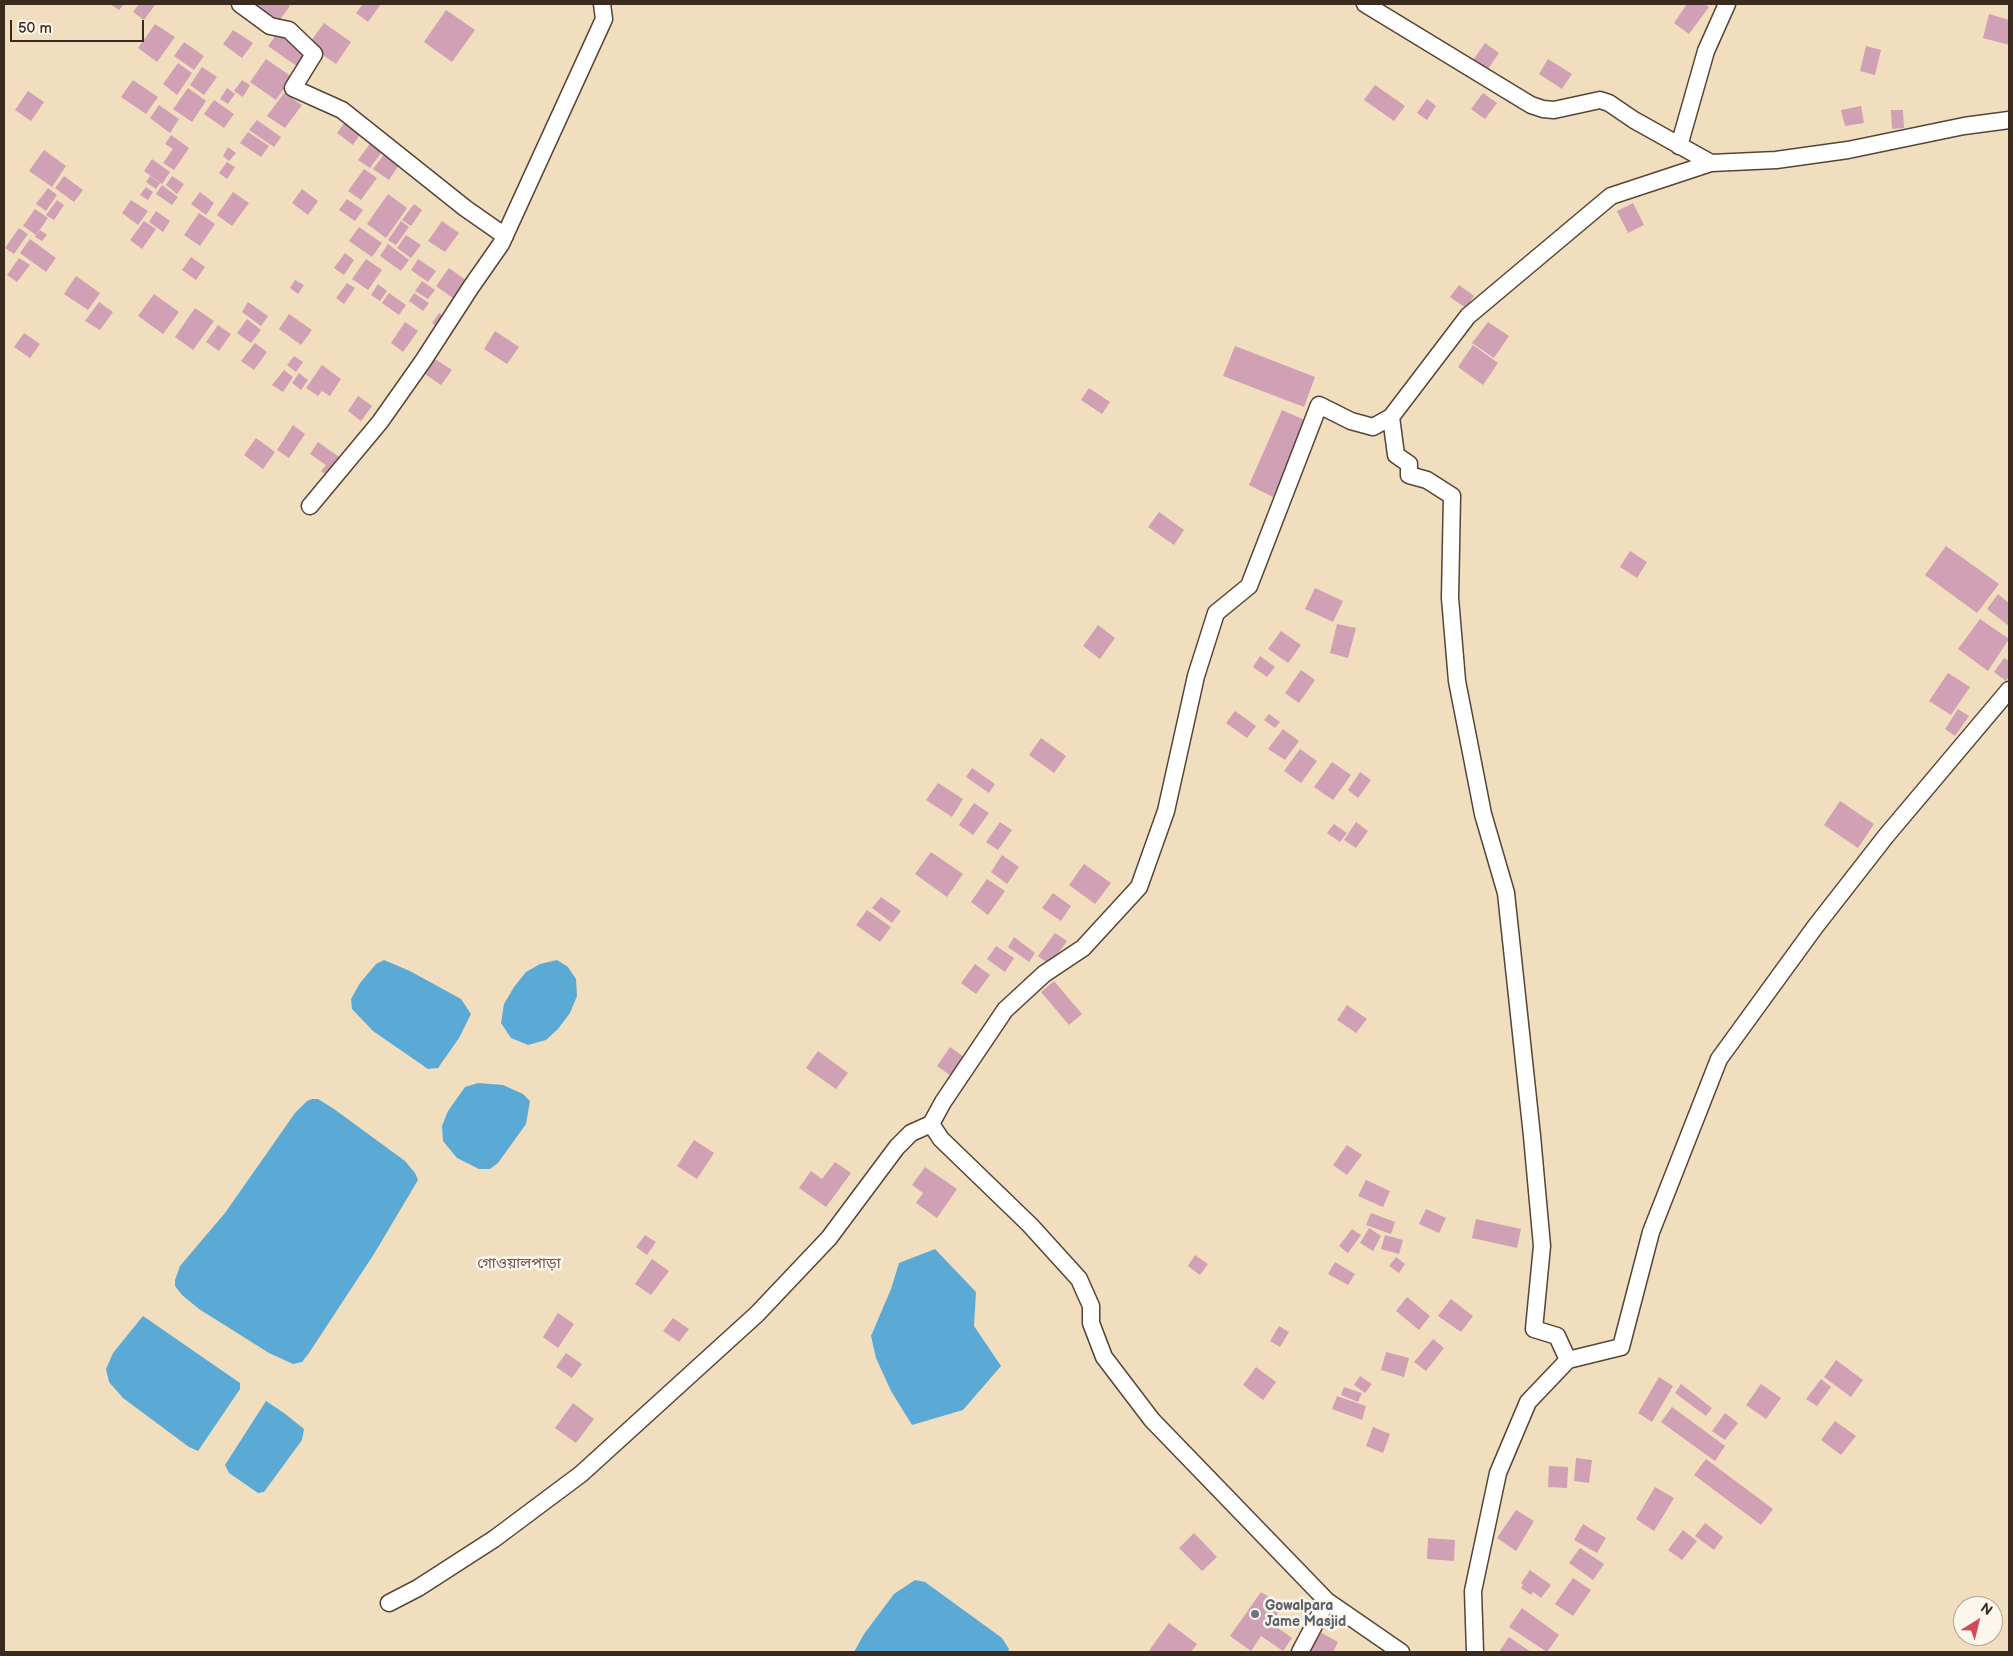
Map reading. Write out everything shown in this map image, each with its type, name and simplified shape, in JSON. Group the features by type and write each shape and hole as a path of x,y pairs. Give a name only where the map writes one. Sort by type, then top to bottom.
{"street":[{"path":"240,4 270,26 290,30 314,54 293,88 342,110 465,208 505,236"},
{"path":"310,506 380,422 423,361 505,236 604,19 602,4"},
{"path":"1365,4 1531,105 1554,110 1600,100 1679,146 1711,162"},
{"path":"1679,146 1706,51 1727,4"},
{"path":"389,1603 418,1588 494,1539 581,1474 758,1314 828,1238 897,1147 911,1133 931,1124 943,1102 1005,1010 1044,974 1083,948 1139,887 1166,811 1196,676 1216,612 1249,586 1319,405 1351,421 1373,428 1391,417 1468,316 1611,196 1711,162 1776,160 1848,150 1964,126 2009,120"},
{"path":"1391,417 1396,456 1409,464 1409,475 1427,480 1452,496 1450,598 1457,681 1483,814 1506,893 1532,1136 1542,1246 1534,1329 1557,1336 1568,1360"},
{"path":"1475,1652 1473,1591 1498,1473 1528,1402 1568,1360 1621,1347 1651,1232 1719,1059 1821,919 1886,836 2009,690"},
{"path":"931,1124 941,1139 1030,1225 1079,1279 1091,1306 1092,1323 1104,1358 1152,1420 1327,1601 1401,1652"},
{"path":"1300,1652 1327,1601"}],"water":[{"path":"384,960 410,971 461,999 471,1014 459,1038 438,1068 428,1069 373,1031 352,1009 351,999 360,983 376,964"},
{"path":"557,960 568,967 576,979 577,996 570,1013 558,1029 546,1040 528,1045 511,1038 501,1023 504,1004 514,987 526,972 540,964"},
{"path":"478,1083 503,1085 523,1094 530,1101 526,1124 498,1163 490,1169 479,1169 457,1158 443,1141 442,1126 448,1111 465,1087"},
{"path":"318,1099 334,1109 405,1161 418,1180 374,1254 309,1353 302,1362 293,1364 269,1353 199,1309 182,1295 175,1286 175,1280 180,1266 225,1213 295,1113 307,1101"},
{"path":"935,1249 976,1292 974,1326 1001,1366 963,1410 912,1425 891,1391 876,1358 871,1336 891,1289 899,1263"},
{"path":"143,1316 240,1383 240,1389 198,1451 189,1447 123,1398 109,1382 106,1369 113,1353"},
{"path":"266,1401 304,1429 302,1440 264,1492 258,1493 229,1473 225,1465"},
{"path":"915,1580 925,1582 1002,1638 1009,1649 1008,1652 854,1652 864,1634 894,1594"}],"building":[{"path":"110,4 124,4 119,10"},
{"path":"139,4 155,5 144,20 133,12"},
{"path":"252,4 287,4 290,6 278,22"},
{"path":"363,4 381,4 368,22 356,13"},
{"path":"1687,4 1704,4 1709,7 1689,34 1674,23"},
{"path":"446,10 475,30 452,62 424,42"},
{"path":"1989,14 2009,20 2009,45 1983,38"},
{"path":"324,23 351,42 336,64 308,45"},
{"path":"155,24 175,37 157,62 138,48"},
{"path":"233,30 253,43 242,58 223,44"},
{"path":"279,31 309,52 298,67 268,46"},
{"path":"184,42 204,56 194,70 174,56"},
{"path":"1485,43 1499,53 1485,73 1471,63"},
{"path":"1866,46 1881,50 1875,75 1860,71"},
{"path":"266,59 292,77 276,100 250,82"},
{"path":"1548,59 1572,74 1562,89 1539,74"},
{"path":"178,63 192,73 177,95 163,84"},
{"path":"202,67 217,77 204,95 190,85"},
{"path":"133,80 158,97 146,114 121,97"},
{"path":"242,80 250,85 243,97 234,91"},
{"path":"1375,85 1405,106 1394,121 1364,100"},
{"path":"188,88 206,101 192,122 173,109"},
{"path":"227,88 235,94 228,104 220,99"},
{"path":"28,91 44,102 31,121 15,110"},
{"path":"284,93 302,105 285,128 267,116"},
{"path":"1483,93 1497,103 1485,119 1471,109"},
{"path":"1427,99 1436,106 1427,120 1417,113"},
{"path":"214,100 234,114 224,128 204,114"},
{"path":"159,105 179,119 170,133 150,118"},
{"path":"1861,106 1864,123 1845,126 1841,110"},
{"path":"1891,110 1903,110 1904,128 1892,129"},
{"path":"347,119 363,130 353,145 337,133"},
{"path":"257,120 281,137 274,147 249,130"},
{"path":"248,132 269,146 261,157 240,143"},
{"path":"171,135 189,148 174,170 163,163 173,149 165,144"},
{"path":"372,141 384,149 370,168 358,160"},
{"path":"228,147 236,153 229,161 223,156"},
{"path":"44,150 66,166 52,187 29,171"},
{"path":"385,153 400,163 389,180 373,169"},
{"path":"152,159 170,172 162,184 144,171"},
{"path":"227,162 235,167 227,179 219,173"},
{"path":"364,169 377,178 361,200 348,191"},
{"path":"64,176 83,190 74,202 55,188"},
{"path":"150,176 160,183 156,189 146,182"},
{"path":"172,176 184,184 177,194 166,185"},
{"path":"162,185 178,197 172,205 156,194"},
{"path":"146,187 153,192 148,200 140,195"},
{"path":"48,188 57,195 46,211 36,204"},
{"path":"302,189 318,201 308,215 292,203"},
{"path":"200,192 214,203 206,215 191,204"},
{"path":"233,192 249,203 232,226 217,215"},
{"path":"388,194 407,208 386,238 367,224"},
{"path":"347,199 363,210 355,221 339,210"},
{"path":"57,200 64,205 54,220 46,215"},
{"path":"131,200 148,211 138,225 122,213"},
{"path":"1633,203 1644,225 1628,233 1617,211"},
{"path":"414,204 422,210 411,226 402,220"},
{"path":"35,209 48,218 36,235 23,226"},
{"path":"156,211 170,221 163,232 149,222"},
{"path":"199,213 215,224 200,246 184,235"},
{"path":"144,221 156,229 142,249 130,240"},
{"path":"401,221 409,227 396,245 388,240"},
{"path":"442,221 459,233 445,252 428,241"},
{"path":"359,227 382,243 372,257 349,241"},
{"path":"19,228 28,234 14,254 5,248"},
{"path":"40,230 47,235 42,241 35,237"},
{"path":"406,235 421,245 411,258 397,248"},
{"path":"30,239 56,258 46,272 20,253"},
{"path":"388,244 409,260 401,271 380,256"},
{"path":"345,253 354,260 344,275 334,268"},
{"path":"191,257 205,267 196,280 182,270"},
{"path":"19,258 30,265 17,282 7,275"},
{"path":"366,259 382,270 368,290 352,279"},
{"path":"418,259 436,271 428,282 411,270"},
{"path":"449,268 470,283 457,301 436,286"},
{"path":"76,276 100,293 88,310 64,294"},
{"path":"295,280 304,285 298,294 290,288"},
{"path":"422,281 435,290 428,299 415,291"},
{"path":"347,283 355,288 344,304 336,298"},
{"path":"378,284 387,291 380,301 371,295"},
{"path":"1459,285 1474,296 1466,308 1450,297"},
{"path":"389,293 406,305 399,315 382,303"},
{"path":"414,293 429,303 423,311 409,301"},
{"path":"154,294 179,312 163,334 138,316"},
{"path":"99,302 113,312 100,330 85,321"},
{"path":"248,302 268,316 261,326 242,312"},
{"path":"195,308 214,321 193,350 175,337"},
{"path":"439,313 447,319 440,329 432,323"},
{"path":"289,314 312,330 301,345 279,329"},
{"path":"247,319 261,330 251,343 237,333"},
{"path":"405,322 418,331 403,352 391,343"},
{"path":"1488,322 1509,336 1494,358 1472,343"},
{"path":"218,325 231,334 219,351 206,342"},
{"path":"495,331 519,347 507,364 484,349"},
{"path":"24,333 40,344 30,358 14,347"},
{"path":"255,343 267,352 254,370 241,361"},
{"path":"1473,345 1498,363 1483,385 1458,367"},
{"path":"1235,346 1315,377 1304,407 1223,376"},
{"path":"294,356 303,362 296,372 287,365"},
{"path":"432,357 452,370 441,385 422,372"},
{"path":"322,365 341,379 330,396 322,391 318,396 306,388"},
{"path":"284,370 293,377 283,392 272,385"},
{"path":"299,373 308,380 301,390 292,383"},
{"path":"1089,388 1110,402 1102,414 1081,400"},
{"path":"358,396 372,406 361,421 348,411"},
{"path":"1282,410 1307,421 1273,497 1249,485"},
{"path":"293,425 305,434 289,458 277,450"},
{"path":"256,438 275,452 263,469 244,455"},
{"path":"318,442 342,459 329,477 321,471 326,465 310,454"},
{"path":"1159,512 1184,530 1174,545 1148,527"},
{"path":"1946,546 1999,584 1977,613 1925,575"},
{"path":"1630,551 1647,562 1637,578 1620,567"},
{"path":"1315,588 1343,601 1333,622 1305,609"},
{"path":"1998,594 2009,603 2009,626 1987,609"},
{"path":"1980,619 2009,639 1988,671 1958,649"},
{"path":"1337,624 1356,628 1348,658 1330,653"},
{"path":"1098,625 1115,638 1100,659 1083,646"},
{"path":"1281,631 1301,645 1288,663 1268,649"},
{"path":"1260,656 1275,667 1267,677 1253,667"},
{"path":"2004,658 2009,661 2009,676 2006,681 1994,672"},
{"path":"1301,670 1315,680 1299,703 1285,693"},
{"path":"1948,673 1970,687 1951,715 1929,701"},
{"path":"1958,709 1969,716 1955,736 1945,729"},
{"path":"1235,711 1256,726 1247,738 1226,723"},
{"path":"1269,714 1280,722 1275,728 1264,720"},
{"path":"1283,729 1299,741 1285,760 1268,749"},
{"path":"1041,738 1066,756 1054,773 1029,755"},
{"path":"1300,749 1317,761 1301,783 1284,771"},
{"path":"1332,762 1351,775 1333,800 1314,787"},
{"path":"972,768 995,784 989,793 966,777"},
{"path":"1360,772 1371,780 1358,798 1348,790"},
{"path":"938,783 963,799 952,817 926,800"},
{"path":"1840,801 1874,824 1858,848 1824,825"},
{"path":"974,803 989,813 973,835 959,825"},
{"path":"1000,822 1012,830 998,850 986,842"},
{"path":"1356,822 1368,831 1356,848 1344,840"},
{"path":"1334,824 1347,833 1340,842 1327,833"},
{"path":"931,852 963,874 947,897 915,874"},
{"path":"1002,855 1019,867 1007,884 991,872"},
{"path":"1084,864 1111,883 1095,904 1069,885"},
{"path":"987,879 1005,891 988,915 971,902"},
{"path":"1053,893 1071,906 1061,921 1042,908"},
{"path":"881,897 901,911 892,923 872,908"},
{"path":"867,910 891,927 880,942 856,925"},
{"path":"1055,933 1067,941 1050,965 1038,956"},
{"path":"1014,937 1035,953 1029,962 1008,947"},
{"path":"996,946 1014,958 1005,972 987,959"},
{"path":"975,964 990,975 976,994 961,983"},
{"path":"1054,981 1082,1014 1069,1025 1041,992"},
{"path":"1347,1005 1367,1019 1356,1033 1337,1020"},
{"path":"950,1047 968,1060 954,1078 937,1066"},
{"path":"818,1051 848,1073 836,1089 806,1068"},
{"path":"694,1140 714,1153 697,1179 677,1166"},
{"path":"1347,1145 1362,1155 1347,1175 1333,1165"},
{"path":"835,1162 851,1173 826,1207 799,1188 811,1171 822,1179"},
{"path":"925,1167 957,1189 937,1218 916,1203 923,1193 912,1185"},
{"path":"1366,1180 1390,1191 1383,1207 1358,1196"},
{"path":"1426,1209 1446,1218 1439,1233 1419,1224"},
{"path":"1371,1213 1395,1222 1391,1234 1366,1225"},
{"path":"1476,1219 1521,1229 1517,1248 1472,1238"},
{"path":"1369,1228 1381,1236 1373,1251 1360,1243"},
{"path":"1352,1229 1361,1235 1348,1253 1339,1246"},
{"path":"645,1235 656,1242 647,1255 636,1247"},
{"path":"1385,1235 1403,1240 1399,1254 1381,1249"},
{"path":"1195,1255 1208,1264 1200,1275 1188,1266"},
{"path":"1396,1257 1405,1264 1399,1273 1389,1266"},
{"path":"652,1259 669,1271 651,1295 635,1284"},
{"path":"1335,1262 1355,1274 1348,1285 1328,1274"},
{"path":"1407,1297 1430,1316 1419,1330 1396,1311"},
{"path":"1451,1299 1473,1316 1461,1332 1438,1316"},
{"path":"558,1313 574,1324 558,1348 543,1337"},
{"path":"673,1318 689,1329 679,1342 663,1331"},
{"path":"1279,1326 1289,1332 1280,1347 1270,1341"},
{"path":"1433,1339 1444,1348 1426,1371 1414,1362"},
{"path":"1386,1352 1409,1358 1404,1377 1381,1370"},
{"path":"566,1353 582,1364 572,1378 556,1367"},
{"path":"1836,1360 1863,1380 1851,1397 1824,1377"},
{"path":"1256,1367 1276,1382 1263,1400 1243,1385"},
{"path":"1360,1376 1372,1384 1365,1393 1354,1385"},
{"path":"1659,1377 1673,1386 1652,1422 1638,1413"},
{"path":"1821,1379 1831,1387 1817,1406 1806,1399"},
{"path":"1681,1384 1712,1408 1706,1416 1675,1393"},
{"path":"1761,1384 1781,1398 1766,1419 1746,1405"},
{"path":"1344,1387 1362,1393 1358,1402 1341,1395"},
{"path":"1337,1396 1366,1406 1362,1420 1332,1409"},
{"path":"573,1403 594,1419 576,1443 555,1428"},
{"path":"1672,1407 1725,1446 1715,1461 1661,1422"},
{"path":"1725,1413 1738,1423 1725,1440 1712,1431"},
{"path":"1835,1421 1856,1436 1841,1455 1821,1440"},
{"path":"1373,1427 1390,1434 1383,1453 1366,1446"},
{"path":"1576,1458 1592,1460 1589,1483 1574,1481"},
{"path":"1706,1459 1773,1509 1761,1525 1694,1475"},
{"path":"1549,1466 1568,1467 1567,1488 1548,1487"},
{"path":"1655,1487 1674,1498 1654,1531 1636,1519"},
{"path":"1516,1510 1534,1521 1516,1551 1497,1538"},
{"path":"1705,1523 1723,1537 1714,1550 1695,1536"},
{"path":"1583,1524 1606,1538 1597,1553 1574,1540"},
{"path":"1683,1530 1697,1541 1682,1560 1668,1550"},
{"path":"1194,1533 1217,1557 1202,1571 1179,1548"},
{"path":"1428,1538 1455,1540 1454,1561 1427,1559"},
{"path":"1580,1548 1604,1564 1593,1580 1569,1563"},
{"path":"1530,1570 1551,1585 1541,1598 1533,1592 1531,1595 1521,1588 1523,1585 1521,1583"},
{"path":"1573,1578 1591,1590 1573,1616 1555,1604"},
{"path":"1261,1592 1283,1606 1271,1623 1292,1638 1283,1651 1261,1636 1251,1651 1230,1636"},
{"path":"1522,1608 1559,1635 1547,1652 1509,1627"},
{"path":"1169,1623 1197,1644 1191,1652 1148,1652"},
{"path":"1320,1632 1338,1642 1333,1652 1309,1652"},
{"path":"1509,1637 1531,1652 1499,1652"}],"place":[{"name":"Gowalpara Jame Masjid","path":"1255,1614"}],"district":[{"name":"গোওয়ালপাড়া","path":"519,1264"}]}
